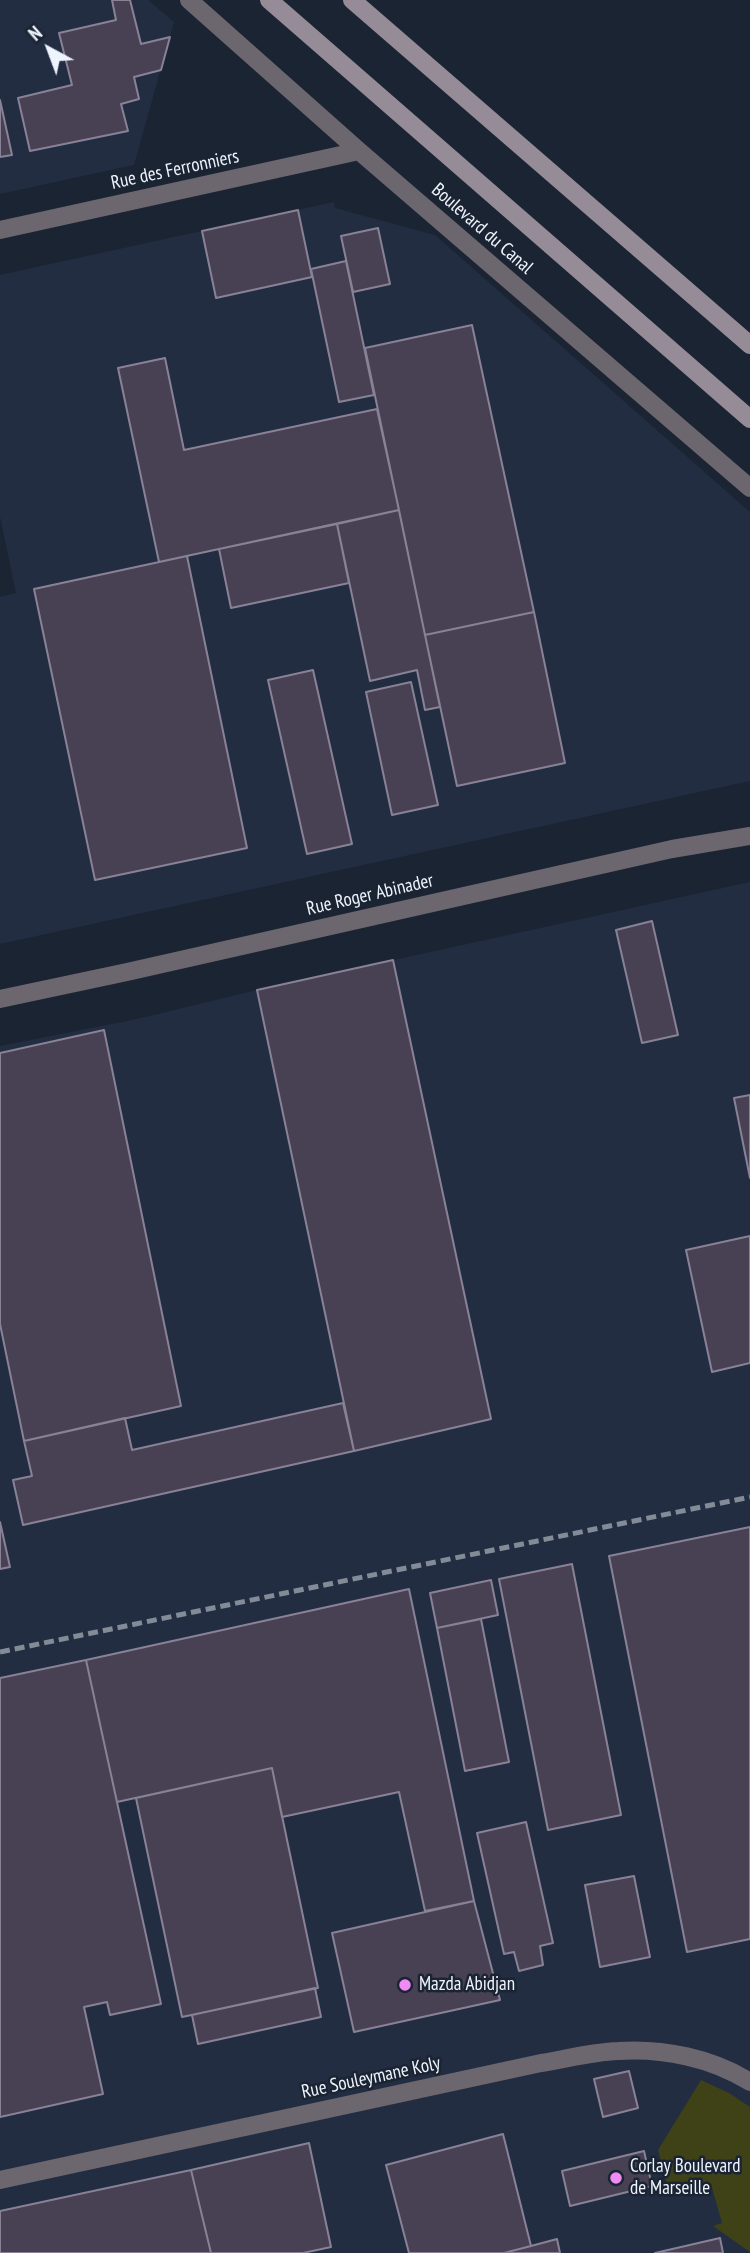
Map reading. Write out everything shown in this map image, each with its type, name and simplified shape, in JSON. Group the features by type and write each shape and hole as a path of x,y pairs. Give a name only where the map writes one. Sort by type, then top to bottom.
{"main road":[{"name":"Boulevard du Canal","path":"270,0 750,419"},
{"path":"352,0 750,345"}],"street":[{"name":"Boulevard du Canal","path":"189,0 359,151 750,488"},
{"name":"Rue des Ferronniers","path":"0,230 359,151"},
{"name":"Rue Roger Abinader","path":"0,999 672,849 750,836"},
{"name":"Rue Souleymane Koly","path":"0,2180 541,2063 618,2051 659,2052 695,2058 738,2074 750,2082"}],"shaded area":[{"path":"0,0 148,0 174,22 134,165 0,194"},
{"path":"334,202 335,208 435,235 750,512 750,781 0,944 0,597 16,593 0,517 0,275"},
{"path":"750,882 750,2253 0,2253 0,1046 137,1019 257,990"}],"green space":[{"path":"701,2080 729,2093 750,2107 750,2252 713,2226 722,2223 711,2184 670,2196 658,2150"}],"building":[{"path":"112,0 130,0 141,44 170,37 161,70 134,77 139,99 121,104 128,131 30,151 18,98 72,85 59,33 116,20"},
{"path":"0,100 12,155 0,157"},
{"path":"298,210 312,277 216,298 202,231"},
{"path":"378,228 390,284 353,292 341,236"},
{"path":"346,261 374,395 339,402 311,269"},
{"path":"472,325 534,612 425,635 365,348"},
{"path":"165,358 184,450 377,409 399,510 159,562 118,368"},
{"path":"399,510 440,707 425,710 417,670 370,681 337,524"},
{"path":"337,524 349,583 231,608 219,549"},
{"path":"187,556 247,848 95,880 34,589"},
{"path":"534,612 565,763 457,786 425,635"},
{"path":"313,670 352,844 307,854 268,680"},
{"path":"411,682 438,805 392,815 366,692"},
{"path":"652,921 678,1035 642,1043 616,930"},
{"path":"393,960 491,1419 354,1451 257,990"},
{"path":"104,1030 181,1406 24,1441 0,1324 0,1053"},
{"path":"750,1095 750,1178 734,1098"},
{"path":"750,1236 750,1363 712,1372 686,1250"},
{"path":"343,1403 354,1451 23,1525 13,1480 32,1476 24,1441 125,1418 132,1450"},
{"path":"0,1522 10,1567 0,1569"},
{"path":"750,1527 750,1939 687,1952 609,1556"},
{"path":"572,1564 621,1815 548,1830 499,1579"},
{"path":"491,1580 498,1615 437,1628 430,1593"},
{"path":"409,1589 474,1901 425,1911 399,1792 282,1817 272,1768 117,1802 86,1660"},
{"path":"481,1619 509,1762 465,1771 437,1628"},
{"path":"86,1660 161,2004 110,2015 107,2002 84,2007 103,2094 0,2117 0,1678"},
{"path":"272,1768 318,1988 182,2017 136,1798"},
{"path":"526,1822 553,1943 540,1946 543,1965 519,1971 514,1952 504,1954 477,1833"},
{"path":"634,1876 650,1957 600,1967 585,1885"},
{"path":"474,1901 500,2000 354,2032 332,1933"},
{"path":"315,1988 321,2017 198,2044 192,2015"},
{"path":"629,2071 638,2108 603,2117 594,2079"},
{"path":"503,2134 531,2246 504,2253 409,2253 386,2165"},
{"path":"309,2143 331,2247 303,2253 211,2253 191,2170"},
{"path":"644,2151 652,2186 570,2206 562,2171"},
{"path":"191,2170 211,2253 0,2253 0,2211"},
{"path":"720,2238 723,2253 655,2253"},
{"path":"557,2239 560,2253 504,2253 531,2246"}],"railway":[{"path":"0,1652 750,1497"}],"place":[{"name":"Mazda Abidjan","path":"405,1985"},
{"name":"Corlay Boulevard de Marseille","path":"616,2178"}]}
